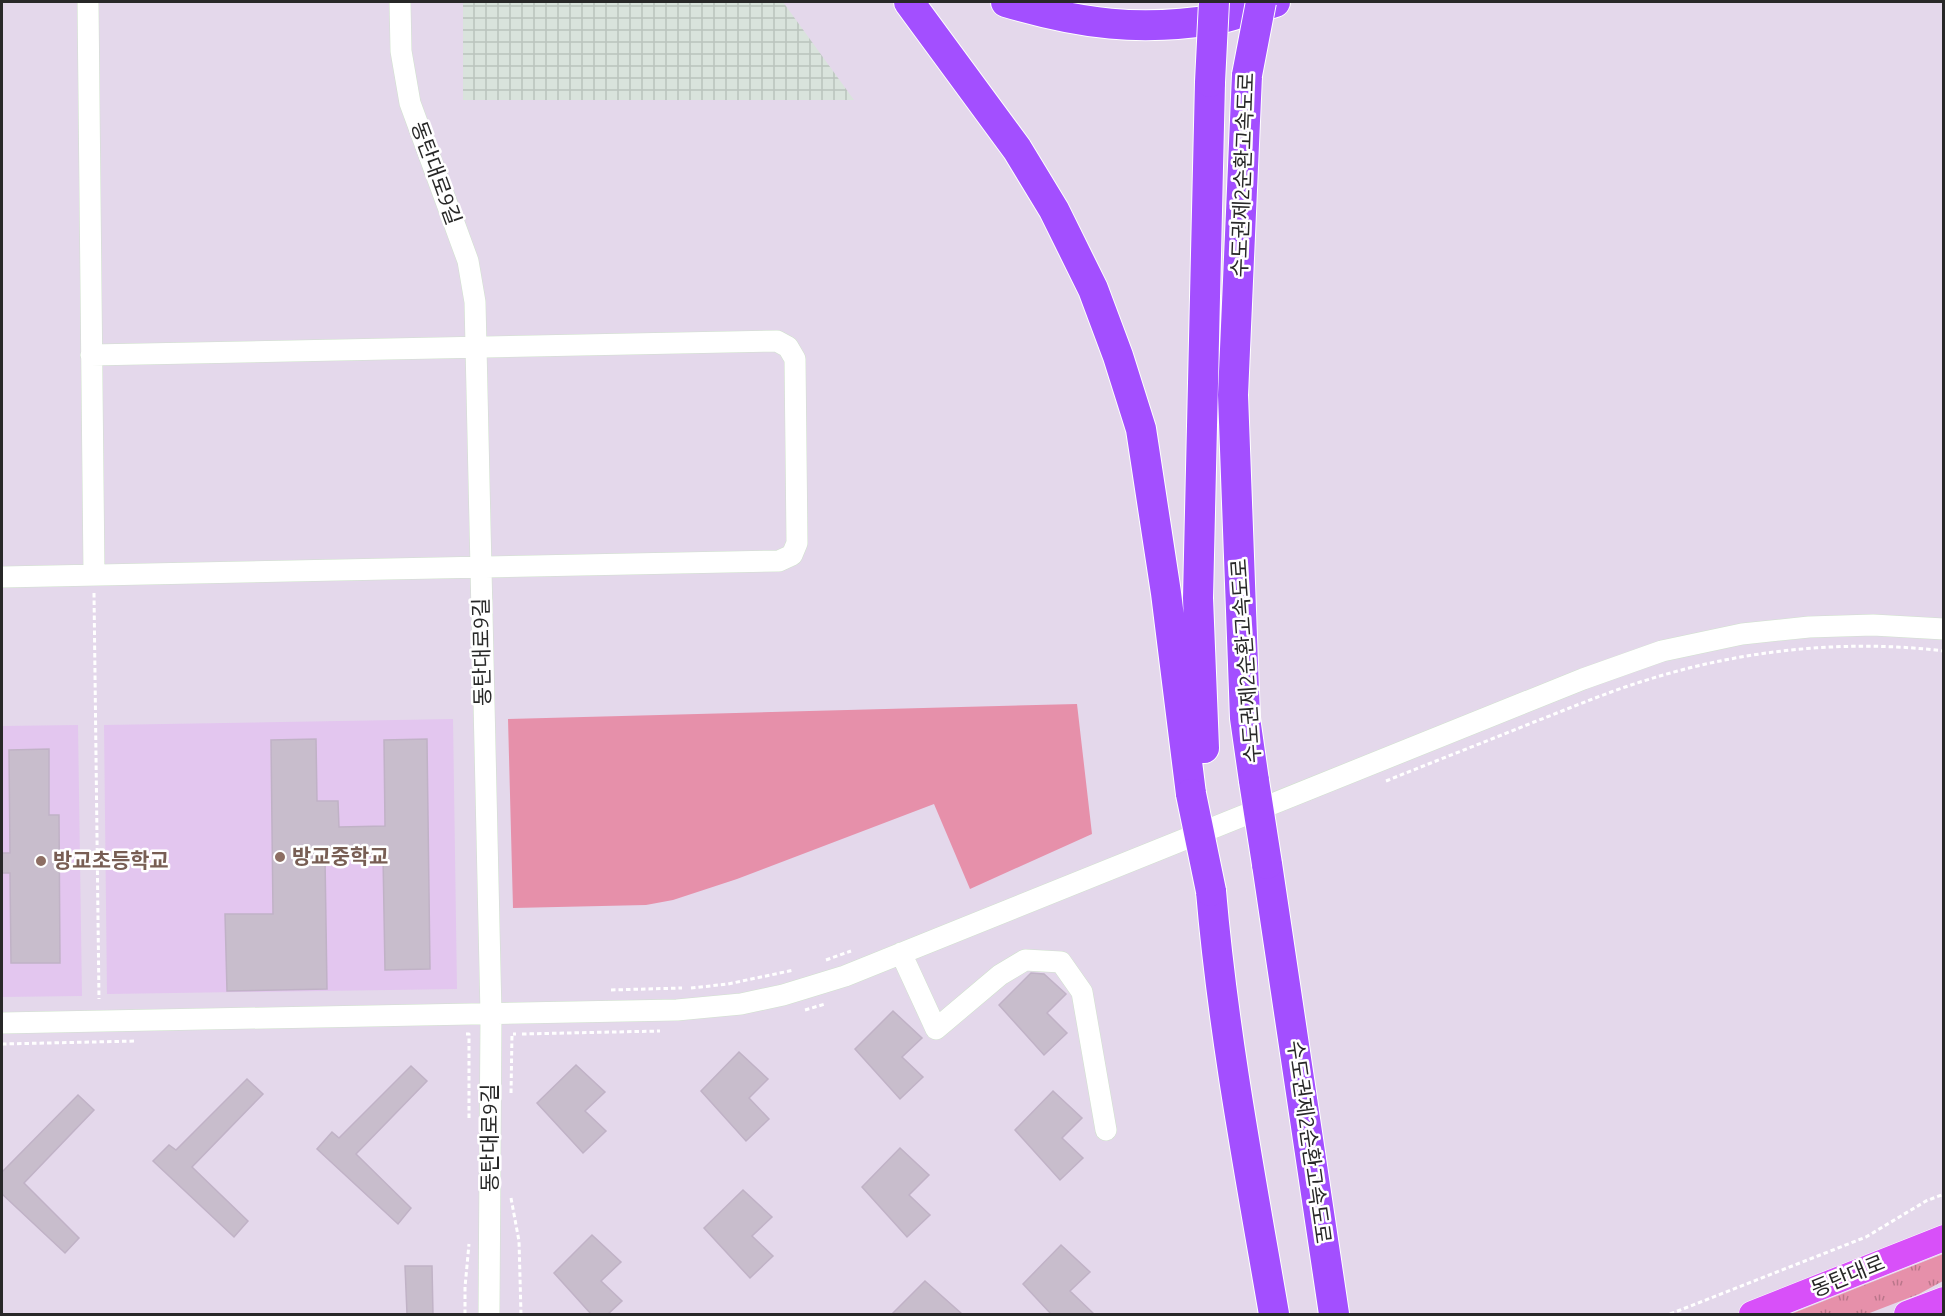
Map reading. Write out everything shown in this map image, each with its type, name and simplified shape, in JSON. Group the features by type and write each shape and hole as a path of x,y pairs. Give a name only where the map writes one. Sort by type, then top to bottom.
{"highway":[{"path":"909,2 1017,150 1054,210 1093,289 1118,356 1141,429 1198,793 1215,941 1248,1164 1274,1314"},
{"path":"1006,2 1048,14 1096,23 1141,26 1220,19 1275,2"},
{"name":"수도권제2순환고속도로","path":"1198,793 1198,598 1210,82 1214,2"},
{"name":"수도권제2순환고속도로","path":"1250,2 1233,395 1245,718 1334,1314"},
{"path":"1247,75 1261,2"}],"main road":[{"name":"동탄대로","path":"1752,1314 1944,1238"},
{"path":"1907,1314 1944,1300"}],"street":[{"path":"88,2 94,575"},
{"name":"동탄대로9길","path":"400,2 400,51 410,104 468,261 475,302 491,1014 489,1314"},
{"path":"2,577 779,561 792,555 797,543 795,359 788,348 777,341 91,355"},
{"path":"2,1023 677,1010 741,1004 783,995 835,979 1583,679 1662,651 1742,634 1809,627 1873,625 1944,629"},
{"path":"902,953 936,1029 1000,975 1025,960 1060,962 1082,992 1106,1130"}],"path":[{"path":"94,575 99,999"},
{"path":"1381,783 1613,690 1695,667 1751,655 1805,649 1866,647 1944,651"},
{"path":"804,1011 833,1001"},
{"path":"512,1094 512,1034 661,1031"},
{"path":"457,1035 469,1034 469,1128"},
{"path":"2,1044 145,1041"},
{"path":"511,1189 511,1201 519,1241 521,1314"},
{"path":"1670,1314 1866,1237 1926,1201 1944,1194"},
{"path":"465,1314 469,1244"}],"shaded area":[{"path":"463,2 783,2 854,100 463,100"},
{"name":"방교중학교","path":"453,719 457,989 107,994 104,725"},
{"name":"방교초등학교","path":"78,725 82,996 2,997 2,726"}],"green space":[{"path":"1077,704 1092,834 970,889 934,804 737,879 673,900 646,905 513,908 508,719"},
{"path":"1943,1254 1943,1281 1919,1294 1867,1314 1791,1314"}],"building":[{"path":"316,739 317,801 338,801 339,827 385,826 384,740 427,739 430,969 385,970 383,856 325,857 327,989 227,991 225,914 273,914 271,740"},
{"path":"49,749 49,815 59,815 60,963 11,963 10,873 2,873 2,853 10,853 9,750"},
{"path":"1031,973 1044,974 1066,994 1047,1013 1067,1033 1044,1055 999,1005"},
{"path":"893,1011 922,1038 902,1057 923,1077 900,1099 855,1049"},
{"path":"739,1052 768,1079 749,1098 769,1119 746,1141 701,1091"},
{"path":"576,1065 605,1092 585,1111 606,1131 583,1153 537,1103"},
{"path":"411,1066 427,1081 356,1154 411,1208 398,1224 317,1149 332,1132 339,1138"},
{"path":"247,1079 263,1094 192,1167 248,1221 234,1237 153,1161 169,1145 176,1150"},
{"path":"1053,1091 1082,1118 1062,1138 1083,1158 1060,1180 1015,1130"},
{"path":"78,1095 94,1110 24,1183 79,1238 65,1253 2,1194 2,1172"},
{"path":"900,1148 929,1175 909,1195 930,1215 907,1237 862,1187"},
{"path":"743,1190 772,1217 752,1236 773,1256 750,1278 704,1228"},
{"path":"592,1235 621,1262 601,1281 622,1301 608,1314 591,1314 554,1273"},
{"path":"1061,1245 1090,1272 1070,1291 1094,1314 1051,1314 1023,1284"},
{"path":"405,1266 432,1266 433,1314 407,1314"},
{"path":"925,1281 962,1314 892,1314"}],"place":[{"name":"방교중학교","path":"280,857"},
{"name":"방교초등학교","path":"41,861"}]}
